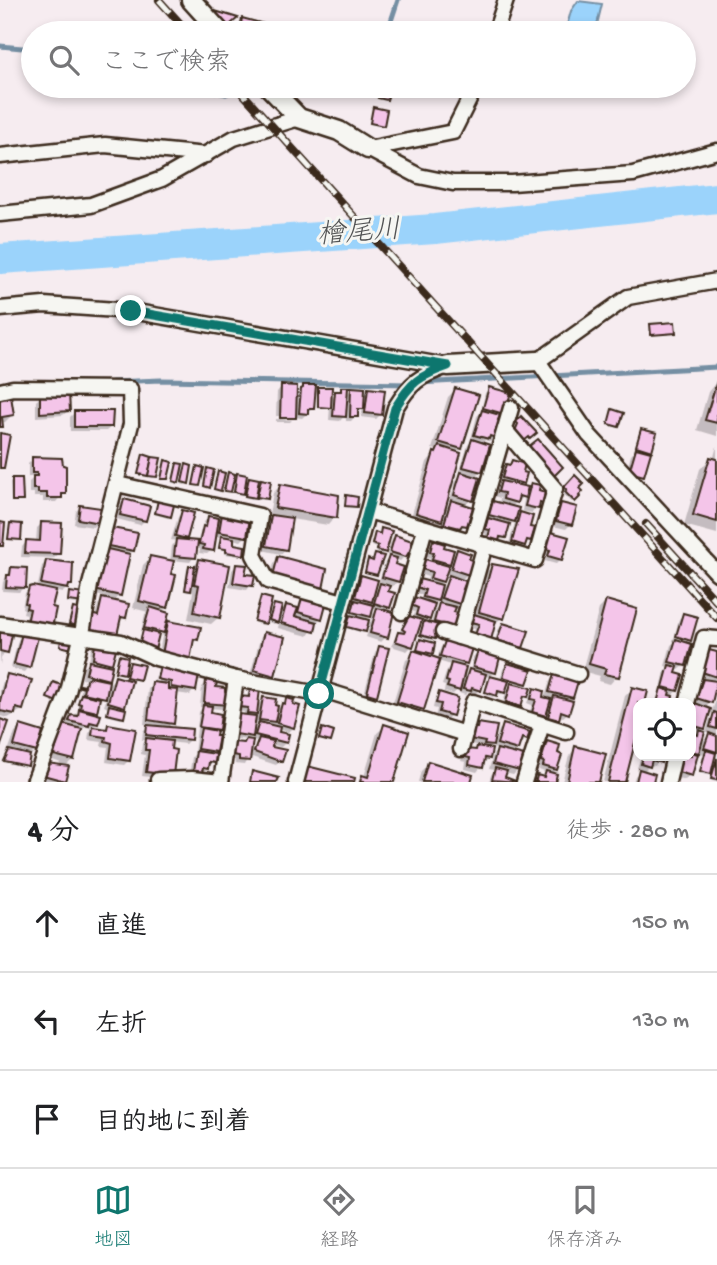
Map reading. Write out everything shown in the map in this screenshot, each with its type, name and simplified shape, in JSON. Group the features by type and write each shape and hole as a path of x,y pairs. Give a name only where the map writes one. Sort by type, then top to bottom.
{"street":[{"path":"191,0 210,21"},
{"path":"499,21 506,0"},
{"path":"280,98 299,118 339,131 419,176 453,183 512,183 633,174 717,151"},
{"path":"368,149 453,132 470,98"},
{"path":"0,214 91,205 162,179 234,138 299,118"},
{"path":"0,156 105,145 206,155"},
{"path":"0,309 44,305 131,311 448,366 538,361 628,297 717,281"},
{"path":"538,361 589,435 717,572"},
{"path":"296,782 395,408 407,389 422,375 448,366"},
{"path":"0,391 13,388 130,389 131,424 90,585 82,635 68,692 34,782"},
{"path":"460,637 511,408"},
{"path":"368,511 535,560 555,489 505,430"},
{"path":"117,484 260,516 254,555 268,581 344,602"},
{"path":"401,612 425,528"},
{"path":"0,624 121,642 156,657 236,679 320,691 465,734"},
{"path":"443,632 578,674"},
{"path":"688,698 704,638 717,639"},
{"path":"541,680 545,664"},
{"path":"158,780 221,782 236,679"},
{"path":"461,750 473,702 566,732"},
{"path":"524,782 542,724"},
{"path":"668,782 673,761"}],"water":[{"path":"578,1 602,4 598,21 568,21"}],"building":[{"path":"215,11 238,18 234,21 218,21 212,14"},
{"path":"373,107 387,110 384,126 370,123"},
{"path":"675,322 676,333 651,335 650,324"},
{"path":"717,381 717,423 705,420"},
{"path":"281,385 297,386 296,418 280,418"},
{"path":"303,385 316,385 314,409 308,409 308,414 299,413"},
{"path":"318,387 332,387 331,408 318,407"},
{"path":"341,387 348,387 346,417 333,416 335,391 341,391"},
{"path":"351,387 365,388 364,409 358,409 358,417 350,417"},
{"path":"489,387 511,393 504,414 483,408"},
{"path":"368,388 385,390 382,415 365,413"},
{"path":"455,388 479,395 462,449 438,442"},
{"path":"69,393 70,411 40,413 40,394"},
{"path":"11,396 14,415 2,417 3,427 0,427 0,398"},
{"path":"612,409 624,413 619,427 608,424"},
{"path":"482,410 500,415 496,438 474,435"},
{"path":"74,411 113,411 112,427 74,427"},
{"path":"521,416 537,433 524,441 515,431 518,424 516,422"},
{"path":"641,429 657,433 652,451 636,446"},
{"path":"0,433 10,435 4,468 0,468"},
{"path":"472,439 490,445 482,472 463,467"},
{"path":"538,439 563,467 554,476 528,447"},
{"path":"439,446 461,453 442,521 416,513 434,452 436,453"},
{"path":"636,448 651,452 644,476 629,472"},
{"path":"143,454 152,457 148,476 138,474"},
{"path":"32,457 62,458 63,465 66,466 66,494 62,494 62,498 47,498 47,493 38,493 38,489 33,489 33,476 37,476 37,473 32,473"},
{"path":"152,457 161,458 157,477 148,476"},
{"path":"710,457 717,459 717,522 693,515"},
{"path":"165,460 172,462 168,479 161,479"},
{"path":"512,460 525,464 523,472 527,473 524,484 502,478 506,464 510,465"},
{"path":"177,463 183,464 179,483 173,481"},
{"path":"186,464 192,466 189,484 182,482"},
{"path":"197,466 204,468 200,486 193,485"},
{"path":"207,468 214,470 210,488 204,486"},
{"path":"218,471 225,473 221,491 214,489"},
{"path":"228,472 235,474 231,492 224,491"},
{"path":"461,472 480,478 473,501 454,495"},
{"path":"237,473 247,475 244,494 234,492"},
{"path":"575,475 584,484 580,488 583,491 580,497 575,502 565,492 567,490 564,487"},
{"path":"249,477 259,479 256,498 245,496"},
{"path":"12,478 22,478 23,501 12,501"},
{"path":"261,479 271,481 268,499 257,497"},
{"path":"501,481 528,487 525,498 519,496 517,503 503,499 504,493 498,492"},
{"path":"531,483 540,485 539,490 545,492 539,509 525,506"},
{"path":"280,484 339,495 337,518 275,508"},
{"path":"346,495 358,497 357,507 345,506"},
{"path":"159,496 175,501 171,517 155,513"},
{"path":"124,499 150,506 146,521 120,515"},
{"path":"451,500 473,507 467,526 462,525 460,528 444,524"},
{"path":"493,501 519,508 515,522 489,515"},
{"path":"561,503 577,507 572,525 556,521"},
{"path":"80,505 101,508 99,523 78,519"},
{"path":"182,510 194,513 187,539 175,536"},
{"path":"520,512 533,516 530,527 535,528 531,541 527,540 525,546 512,542"},
{"path":"222,514 250,518 247,537 219,532"},
{"path":"271,515 292,518 287,550 266,546"},
{"path":"208,516 219,518 214,551 203,549 204,545 199,544"},
{"path":"488,518 510,524 506,538 500,537 499,541 488,538 490,530 485,529"},
{"path":"0,522 5,523 3,546 0,546"},
{"path":"41,522 62,523 60,554 25,553 26,540 40,541"},
{"path":"10,523 22,524 21,540 8,539"},
{"path":"112,528 138,533 134,551 108,546"},
{"path":"381,528 392,531 386,553 377,550 378,546 372,544 375,532 380,534"},
{"path":"551,532 569,537 562,560 548,556 550,550 546,549"},
{"path":"395,535 415,542 406,557 390,552"},
{"path":"221,536 234,538 234,544 245,546 244,555 219,548"},
{"path":"176,539 198,541 196,558 174,556"},
{"path":"433,540 454,550 450,564 432,559 434,553 430,552"},
{"path":"103,548 130,554 121,596 94,590"},
{"path":"457,549 471,554 469,559 474,561 469,575 451,569"},
{"path":"375,554 384,556 377,575 365,572 368,559 373,561"},
{"path":"150,556 174,561 171,574 176,575 168,608 139,601"},
{"path":"278,556 327,569 323,589 273,576"},
{"path":"389,556 397,558 395,564 404,567 399,582 382,577"},
{"path":"199,559 230,565 220,618 194,612 199,585 194,584"},
{"path":"425,559 449,566 443,582 430,578 432,572 422,569"},
{"path":"46,560 73,563 72,585 69,585 68,589 41,584"},
{"path":"236,564 247,565 245,574 255,575 253,586 233,583"},
{"path":"492,564 519,569 504,619 479,612"},
{"path":"189,566 195,566 191,591 185,590"},
{"path":"11,567 27,568 26,588 6,587"},
{"path":"361,575 378,580 372,602 355,597"},
{"path":"449,575 466,581 463,589 468,590 463,605 441,598"},
{"path":"419,579 442,585 438,601 423,597 425,590 416,587"},
{"path":"380,583 390,586 388,591 395,593 390,608 374,603"},
{"path":"29,587 56,591 52,607 56,608 52,628 27,623 30,609 26,608 25,603"},
{"path":"69,592 85,594 84,603 68,601"},
{"path":"261,596 272,599 266,624 254,621"},
{"path":"414,597 435,604 430,620 416,615 418,608 411,605"},
{"path":"102,598 129,604 126,618 121,617 117,635 88,629 91,614 98,616"},
{"path":"302,598 326,604 322,619 298,612"},
{"path":"355,600 374,605 371,617 352,612"},
{"path":"606,600 637,609 619,677 604,674 606,669 589,664"},
{"path":"439,603 456,607 454,612 458,613 454,627 434,622"},
{"path":"274,604 282,606 278,623 269,620"},
{"path":"286,605 298,608 295,616 317,622 315,632 281,623"},
{"path":"150,607 169,613 164,633 144,628"},
{"path":"73,608 82,610 79,626 69,624"},
{"path":"377,608 394,612 388,638 370,633"},
{"path":"683,613 698,617 691,641 676,636"},
{"path":"474,614 496,621 491,640 475,635 479,624 471,622"},
{"path":"350,615 369,620 366,632 347,627"},
{"path":"409,616 422,620 413,647 395,641 398,632 404,633 402,629"},
{"path":"168,621 201,627 198,640 194,639 190,660 162,655"},
{"path":"424,621 442,626 435,639 420,635"},
{"path":"503,623 529,631 523,648 497,640"},
{"path":"143,630 159,634 155,650 139,646"},
{"path":"0,632 12,635 8,653 0,651"},
{"path":"264,632 285,637 275,676 254,670"},
{"path":"22,633 38,637 30,668 14,664"},
{"path":"62,635 74,638 72,649 60,646"},
{"path":"420,639 435,643 433,654 417,650"},
{"path":"676,639 692,644 686,666 669,662"},
{"path":"445,641 472,648 467,664 440,656"},
{"path":"95,644 116,649 112,664 93,659"},
{"path":"379,646 389,648 377,696 367,693"},
{"path":"413,650 440,659 424,710 397,702"},
{"path":"478,650 500,657 496,673 473,667"},
{"path":"709,650 717,652 717,677 702,672"},
{"path":"119,655 128,657 125,674 115,672"},
{"path":"89,661 112,666 109,680 86,674"},
{"path":"130,662 144,665 140,680 126,677"},
{"path":"451,663 466,667 460,691 447,687"},
{"path":"507,663 532,670 527,684 503,677"},
{"path":"669,665 678,667 676,673 683,675 678,691 663,687"},
{"path":"160,666 199,675 196,691 171,687 171,682 157,679"},
{"path":"469,669 486,674 481,691 463,689"},
{"path":"7,674 32,680 23,710 16,708 15,714 0,711"},
{"path":"554,674 578,681 573,698 549,692"},
{"path":"115,676 132,681 125,707 108,702"},
{"path":"490,676 509,681 505,693 498,691 497,696 485,692"},
{"path":"90,677 109,681 106,698 83,693 84,688 80,685 85,686"},
{"path":"703,679 717,681 712,703 696,698"},
{"path":"206,680 217,682 216,687 225,688 225,692 230,693 228,705 204,703"},
{"path":"53,682 64,686 57,702 47,698"},
{"path":"152,682 168,684 168,689 178,690 174,724 148,720"},
{"path":"511,683 531,688 528,697 524,696 521,707 506,702"},
{"path":"632,687 648,691 646,698 633,698 633,751 625,782 608,782"},
{"path":"250,688 260,689 257,714 247,713 248,708 238,707 240,696 249,697"},
{"path":"534,688 544,691 543,697 551,699 546,716 532,712 536,700 531,699"},
{"path":"661,688 670,691 669,695 673,696 673,698 658,698"},
{"path":"439,692 458,698 453,716 439,712 441,704 436,703"},
{"path":"81,694 100,698 97,712 80,708 81,704 78,703"},
{"path":"554,696 573,701 569,714 561,711 559,720 548,717"},
{"path":"263,697 276,699 275,705 278,706 275,722 259,720"},
{"path":"286,698 294,700 293,704 300,706 294,728 277,723"},
{"path":"696,703 711,709 705,729 696,726"},
{"path":"109,705 126,709 124,718 107,714"},
{"path":"203,705 212,706 211,712 221,714 219,730 199,727"},
{"path":"79,709 101,715 98,724 90,722 89,726 69,721 71,715 78,716"},
{"path":"714,712 717,713 717,729 710,727"},
{"path":"239,714 256,716 253,737 236,734"},
{"path":"0,719 9,722 0,748"},
{"path":"259,722 280,727 279,732 289,734 287,743 255,735"},
{"path":"478,723 497,726 493,746 470,739 473,728 477,728"},
{"path":"62,724 82,729 74,760 54,755"},
{"path":"108,724 136,729 130,761 110,758 112,743 105,741 106,737 92,735 93,727 107,729"},
{"path":"384,724 409,732 394,782 360,782 362,775 368,777"},
{"path":"503,724 530,732 527,740 522,738 518,750 497,744"},
{"path":"20,725 43,732 37,752 14,746"},
{"path":"147,725 192,729 191,740 146,735"},
{"path":"201,728 217,731 216,736 219,736 216,752 197,749"},
{"path":"322,728 334,732 331,742 319,739"},
{"path":"699,730 705,732 699,753 696,752 696,734"},
{"path":"709,733 717,736 717,752 704,748"},
{"path":"146,738 172,741 171,749 176,750 173,775 146,772 149,750 145,750"},
{"path":"259,738 273,741 272,747 286,750 282,762 254,752"},
{"path":"246,739 253,740 250,761 239,760 239,756 232,755 233,742 244,743"},
{"path":"547,741 560,745 558,753 562,755 557,770 543,766 544,762 541,761"},
{"path":"477,746 492,749 490,759 485,758 483,768 469,765 470,758 465,757 467,749 476,750"},
{"path":"575,746 606,754 599,782 567,782"},
{"path":"497,749 524,756 520,771 493,764"},
{"path":"9,750 30,755 28,766 4,761"},
{"path":"706,750 716,753 711,774 700,771"},
{"path":"196,751 216,754 215,763 209,762 208,769 203,768 202,773 193,772"},
{"path":"698,754 692,776 678,772 681,762 678,761 696,761"},
{"path":"717,758 717,780 711,779"},
{"path":"428,761 473,775 471,782 422,782"},
{"path":"642,761 652,761 650,767 641,764"},
{"path":"47,763 69,766 65,781 43,775"},
{"path":"307,766 355,778 354,782 304,782"},
{"path":"495,768 507,771 505,777 518,782 492,780"},
{"path":"639,769 655,774 653,782 636,782"},
{"path":"252,771 279,778 277,782 250,782"},
{"path":"546,771 557,774 555,782 532,782 537,775 544,777"}],"waterway":[{"path":"391,21 398,0"},
{"path":"0,46 21,48"},
{"name":"檜尾川","path":"0,259 435,229 717,198"},
{"path":"419,383 717,367"},
{"path":"112,382 161,380 410,384"}],"railway":[{"path":"159,0 178,21"},
{"path":"247,98 717,618"},
{"path":"646,524 717,602"}],"route":[{"path":"131,311 314,345 448,366 422,375 407,389 395,408 319,694"}]}
